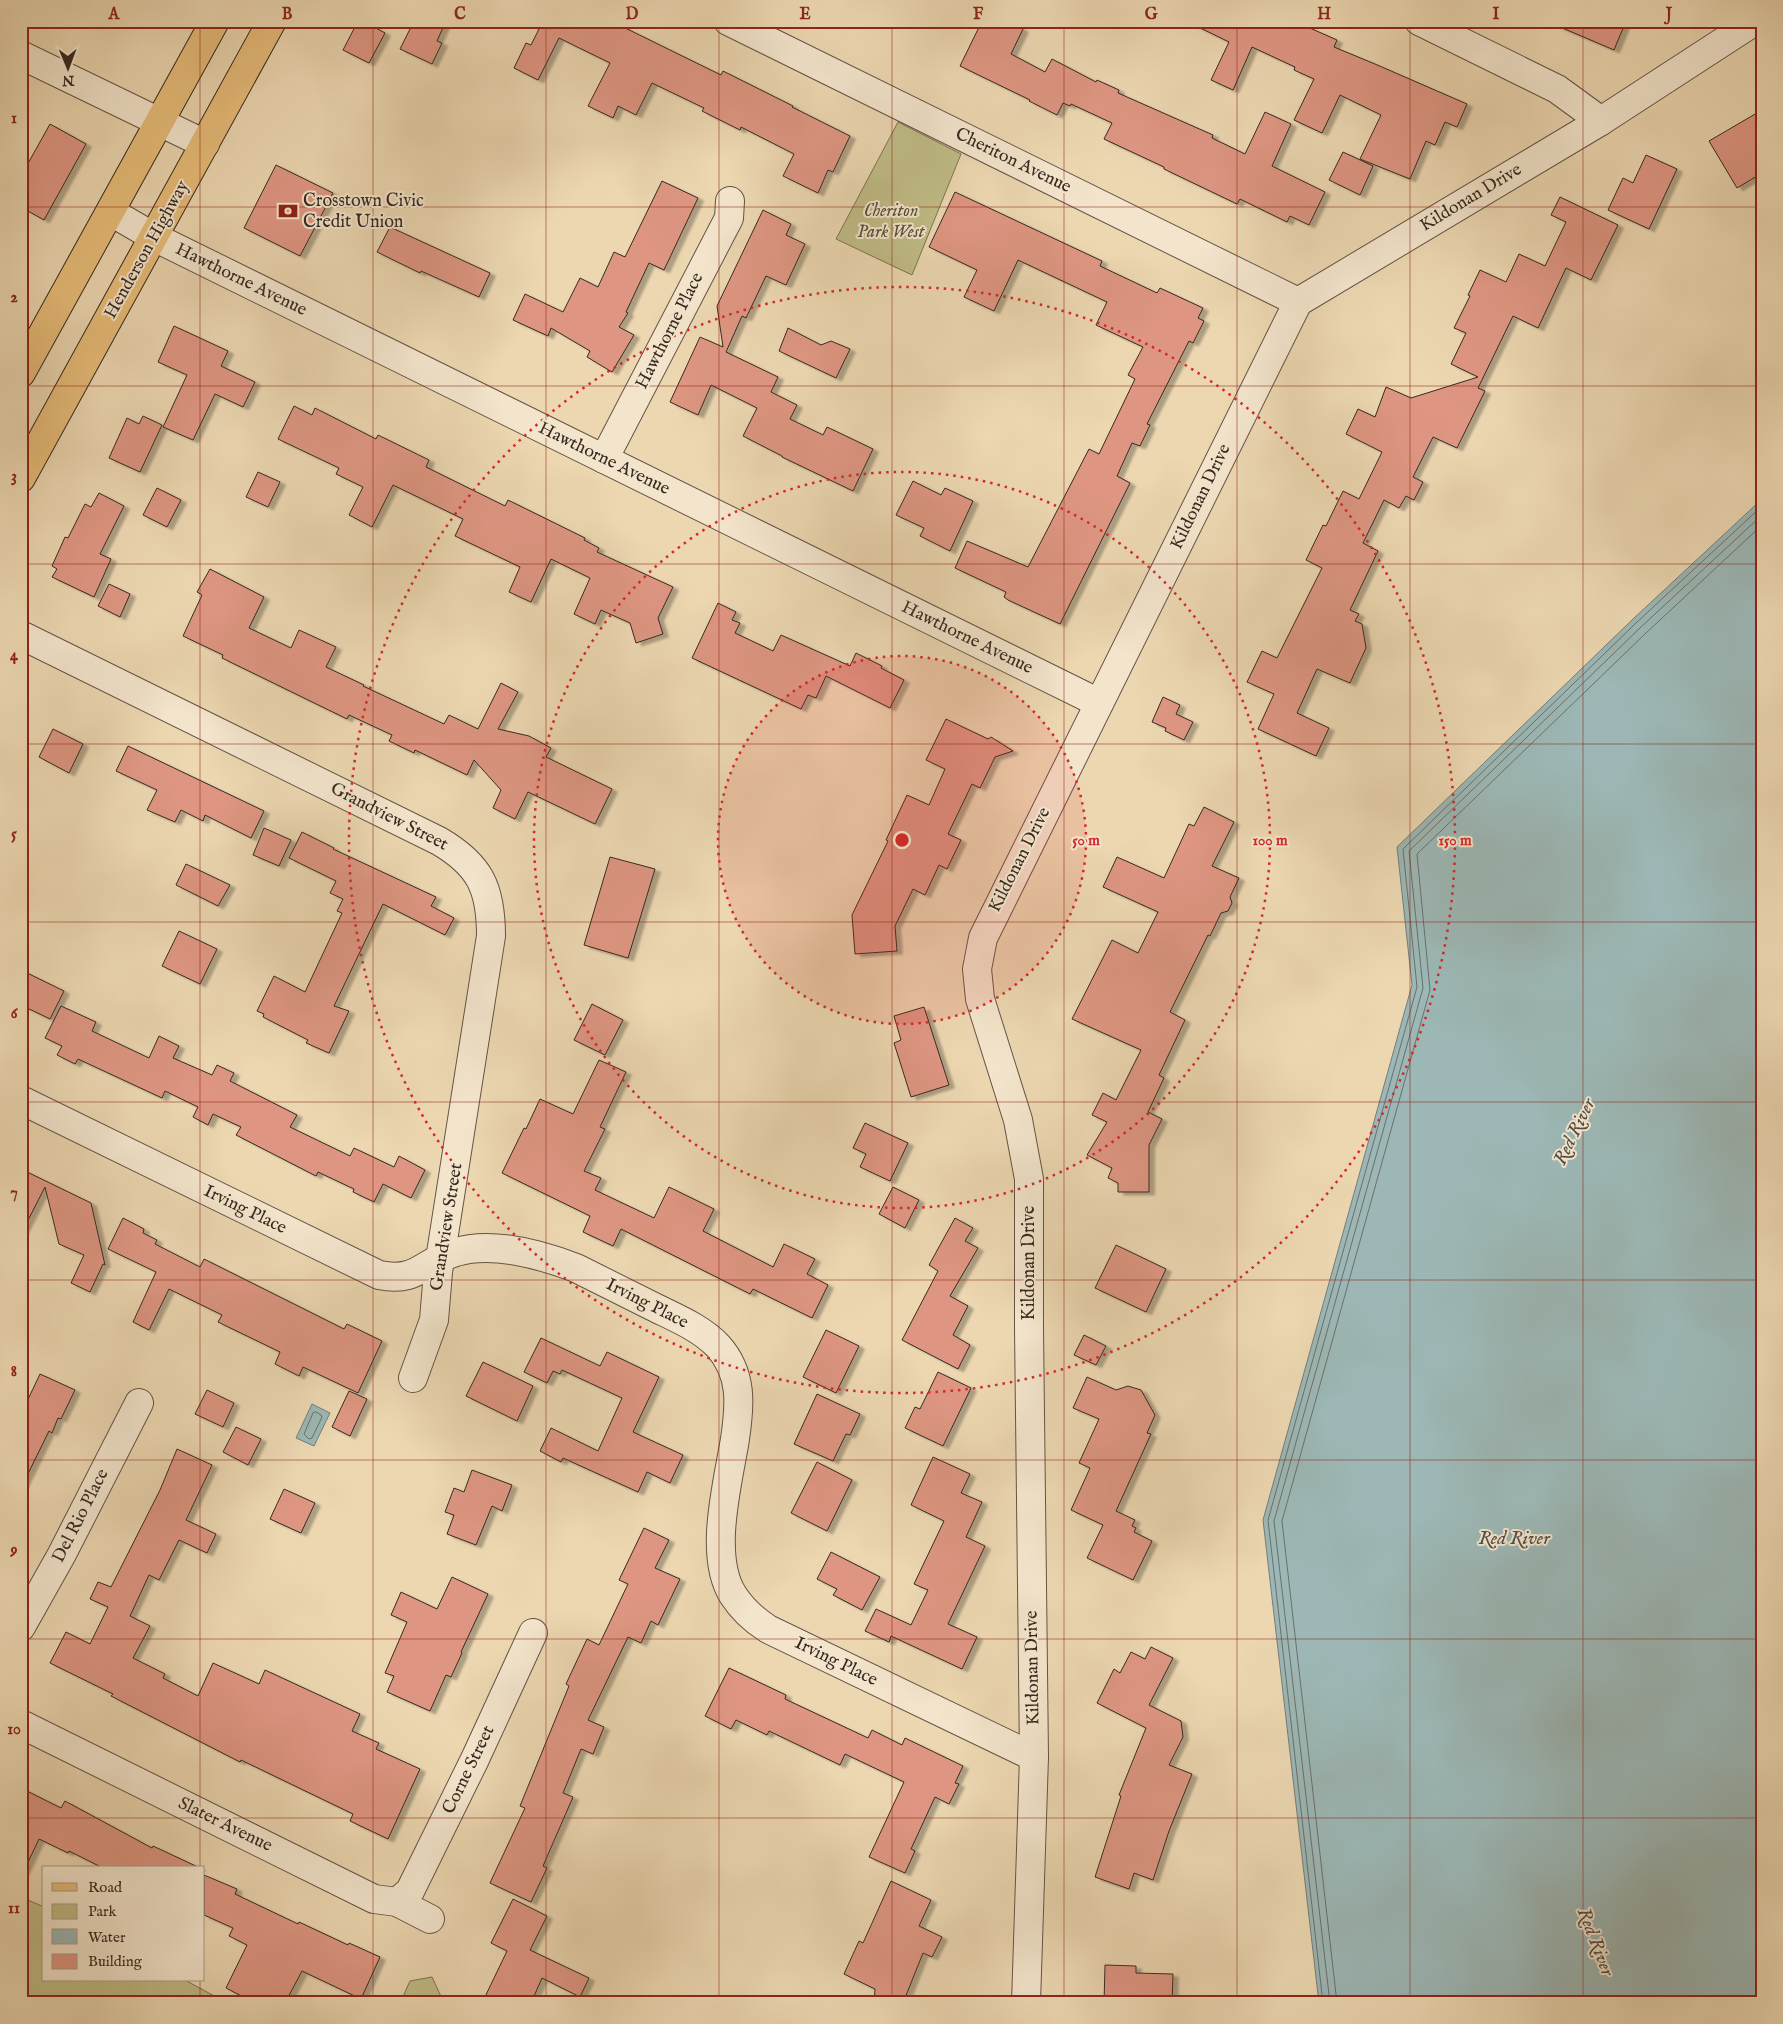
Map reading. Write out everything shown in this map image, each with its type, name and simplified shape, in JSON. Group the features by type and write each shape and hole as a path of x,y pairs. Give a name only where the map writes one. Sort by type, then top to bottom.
{"main road":[{"path":"21,373 215,21"},
{"name":"Henderson Highway","path":"21,478 272,21"}],"street":[{"name":"Cheriton Avenue","path":"728,21 1298,302"},
{"path":"1419,21 1557,89 1601,121"},
{"name":"Kildonan Drive","path":"1026,2003 1034,1758 1029,1328 1030,1179 1018,1120 983,1013 977,985 979,953 989,923 1298,302 1601,121 1755,21"},
{"path":"21,55 205,144"},
{"name":"Hawthorne Place","path":"604,459 729,218 730,201"},
{"name":"Hawthorne Avenue","path":"111,212 154,238 1099,702"},
{"name":"Grandview Street","path":"21,635 439,841 464,858 475,870 484,885 489,899 491,936 441,1257 434,1320 413,1378"},
{"name":"Irving Place","path":"21,1100 379,1275 398,1278 418,1273 441,1257 458,1251 489,1249 522,1252 556,1260 680,1320 706,1336 726,1357 738,1384 739,1413 723,1519 722,1559 732,1594 754,1620 768,1629 1034,1758"},
{"name":"Del Rio Place","path":"21,1627 62,1554 139,1403"},
{"name":"Corne Street","path":"397,1902 410,1891 475,1759 533,1633"},
{"name":"Slater Avenue","path":"21,1724 374,1899 397,1902 430,1919"}],"green space":[{"name":"Cheriton Park West","path":"898,122 961,154 912,275 836,239"},
{"path":"21,1897 42,1906 42,1982 189,1982 227,2003 21,2003"},
{"path":"432,1977 444,2003 400,2003 410,1981"}],"water":[{"name":"Red River","path":"1762,499 1762,2003 1319,2003 1263,1520 1412,985 1397,847 1633,619"},
{"path":"312,1404 330,1413 314,1446 296,1438"}],"building":[{"path":"358,21 363,21 385,33 369,63 343,50"},
{"path":"414,21 446,21 437,41 442,43 432,64 400,49"},
{"path":"523,21 611,21 721,75 723,71 850,136 833,172 828,170 818,193 783,176 794,154 741,127 740,130 702,111 704,108 652,83 636,115 618,106 613,118 588,106 610,63 559,38 538,80 514,68 526,43 531,45 539,29"},
{"path":"982,21 1007,21 1023,29 1011,54 1045,72 1052,59 1096,82 1097,80 1119,90 1118,93 1213,135 1212,138 1245,154 1265,112 1291,124 1272,166 1325,192 1309,225 1290,216 1287,222 1240,199 1237,204 1104,139 1112,123 1071,104 1070,106 1063,103 1057,115 960,66"},
{"path":"1186,21 1294,21 1337,40 1334,47 1467,104 1457,127 1445,122 1435,145 1426,141 1410,179 1360,159 1381,115 1340,95 1322,133 1294,120 1314,79 1294,70 1295,67 1252,47 1233,90 1211,80 1229,42"},
{"path":"1546,21 1626,21 1614,50"},
{"path":"1762,110 1762,173 1737,188 1709,141"},
{"path":"50,124 86,144 44,220 21,207 21,176"},
{"path":"1343,152 1373,166 1360,195 1329,180"},
{"path":"1646,155 1677,169 1649,229 1608,210 1623,178 1633,183"},
{"name":"Crosstown Civic Credit Union","path":"276,165 333,193 300,256 244,228"},
{"path":"662,181 698,198 664,270 649,263 626,312 628,313 619,327 634,335 612,372 587,357 590,351 551,328 548,336 513,320 525,294 563,312 580,278 598,287 614,252 625,257"},
{"path":"955,192 1102,261 1100,266 1157,293 1160,288 1203,308 1198,318 1204,321 1193,343 1189,341 1147,424 1150,425 1140,446 1132,443 1117,476 1130,483 1060,624 1008,600 1004,597 1006,592 955,568 967,541 1028,567 1089,449 1099,454 1135,379 1128,375 1143,347 1096,325 1107,302 1018,260 994,311 964,297 977,270 929,247"},
{"path":"1560,197 1618,225 1591,280 1566,268 1538,328 1513,316 1478,388 1485,391 1457,448 1433,437 1413,477 1423,482 1414,500 1406,496 1399,508 1384,500 1363,543 1378,551 1350,610 1359,614 1355,621 1362,624 1366,648 1350,683 1317,669 1297,713 1329,728 1316,756 1258,729 1274,694 1247,682 1262,651 1277,658 1322,568 1306,560 1323,525 1326,526 1343,491 1359,499 1382,452 1346,434 1358,409 1375,417 1386,387 1411,398 1478,377 1451,364 1466,333 1454,328 1470,296 1468,295 1480,270 1506,282 1519,254 1545,266 1566,222 1551,215"},
{"path":"763,210 791,224 786,235 805,244 786,285 766,276 746,318 742,316 726,352 778,377 771,392 797,405 790,419 823,435 827,427 873,449 853,491 743,436 757,408 711,385 698,415 670,402 700,337 723,347 717,306"},
{"path":"390,227 490,273 479,297 421,271 420,273 377,252"},
{"path":"174,326 228,351 221,366 255,382 243,407 215,394 193,440 163,427 187,375 158,362"},
{"path":"788,328 821,345 831,341 850,349 836,378 779,351"},
{"path":"294,406 312,415 315,408 376,439 378,435 429,460 426,467 505,506 508,500 585,538 584,540 599,548 597,552 673,587 658,618 663,634 636,643 630,623 601,610 595,624 574,614 590,578 551,559 531,602 509,592 520,567 455,536 463,519 393,485 372,527 349,515 363,487 336,474 339,468 278,439"},
{"path":"143,416 162,425 140,472 109,458 127,418 139,424"},
{"path":"258,472 280,482 268,507 246,497"},
{"path":"913,481 941,495 945,488 973,501 950,551 920,536 924,528 896,515"},
{"path":"157,488 181,500 167,527 143,515"},
{"path":"99,493 124,506 100,554 111,559 94,597 52,577 57,569 52,566 65,537 68,538 85,504 91,507"},
{"path":"210,569 264,597 249,628 291,648 299,630 336,647 326,667 444,724 449,715 478,729 501,683 518,692 498,729 529,736 551,748 546,757 612,789 595,824 528,792 515,819 493,808 501,790 474,760 467,775 415,750 414,753 389,741 392,735 349,715 347,719 222,658 223,655 183,636 202,595 197,592"},
{"path":"109,584 130,594 120,617 98,606"},
{"path":"718,603 736,612 732,620 740,623 735,633 773,651 781,635 850,666 856,653 882,666 881,668 904,680 890,708 826,676 816,698 808,695 801,709 692,658"},
{"path":"1163,697 1180,705 1176,714 1193,722 1184,740 1165,731 1166,728 1152,722"},
{"path":"946,719 988,739 991,737 1013,751 995,757 980,788 972,784 948,834 961,840 947,869 939,865 925,895 913,889 895,926 897,951 855,954 852,915 888,841 886,840 907,795 929,805 945,769 926,760"},
{"path":"53,729 83,744 69,773 39,757"},
{"path":"128,746 264,811 251,838 205,815 203,821 181,810 175,822 147,810 157,790 116,771"},
{"path":"1204,807 1234,822 1212,866 1239,878 1230,897 1232,903 1228,911 1221,913 1210,936 1208,935 1170,1012 1185,1020 1159,1075 1164,1078 1148,1112 1162,1119 1149,1145 1149,1192 1118,1192 1118,1183 1108,1178 1112,1168 1087,1155 1107,1122 1092,1115 1103,1093 1116,1100 1141,1050 1072,1019 1112,940 1138,953 1158,912 1103,887 1117,857 1164,878 1189,824 1194,826"},
{"path":"264,828 291,840 279,866 253,855"},
{"path":"302,832 333,849 436,897 431,906 454,918 445,935 383,904 334,1006 349,1011 329,1053 306,1043 308,1040 263,1017 264,1014 257,1011 274,976 305,992 342,913 337,911 343,899 330,893 336,881 289,858"},
{"path":"610,857 655,869 628,958 584,945"},
{"path":"186,864 230,885 218,906 176,885"},
{"path":"179,931 217,949 200,984 162,966"},
{"path":"21,970 64,991 50,1019 21,1005"},
{"path":"592,1004 623,1020 605,1055 574,1040"},
{"path":"61,1006 96,1022 92,1031 149,1058 159,1036 179,1046 173,1058 212,1075 217,1065 234,1073 230,1081 297,1115 290,1127 350,1156 354,1148 394,1167 399,1156 425,1170 411,1198 383,1184 374,1202 353,1192 354,1189 318,1172 316,1176 236,1135 241,1127 213,1114 208,1125 193,1117 198,1107 165,1091 162,1098 78,1059 75,1064 57,1055 62,1046 45,1038"},
{"path":"924,1007 949,1085 911,1097 894,1043 901,1040 894,1016"},
{"path":"599,1060 626,1072 600,1127 605,1129 584,1171 601,1178 595,1190 654,1218 669,1187 714,1209 703,1231 773,1267 784,1244 815,1259 807,1274 828,1285 812,1318 753,1289 750,1294 621,1229 613,1246 583,1232 590,1216 502,1173 540,1099 573,1114"},
{"path":"865,1123 908,1143 890,1181 860,1167 866,1154 853,1148"},
{"path":"21,1169 91,1203 105,1265 103,1264 90,1292 71,1283 84,1255 59,1244 45,1187 21,1234"},
{"path":"893,1187 919,1200 905,1228 879,1214"},
{"path":"123,1218 144,1229 143,1233 157,1240 155,1244 200,1267 204,1259 344,1329 347,1324 382,1341 358,1393 303,1367 299,1376 275,1364 280,1352 218,1322 222,1315 169,1289 149,1330 133,1322 156,1272 108,1249"},
{"path":"955,1218 973,1228 965,1241 978,1248 950,1296 968,1306 953,1335 970,1345 958,1369 902,1340 938,1271 929,1265"},
{"path":"1116,1245 1166,1269 1146,1312 1095,1288"},
{"path":"826,1330 859,1346 836,1393 803,1377"},
{"path":"1084,1335 1106,1346 1096,1365 1074,1355"},
{"path":"541,1338 600,1366 607,1352 659,1377 633,1432 683,1455 670,1483 647,1472 638,1492 563,1458 561,1462 540,1451 551,1428 598,1451 622,1398 562,1370 560,1374 553,1371 547,1383 524,1372"},
{"path":"483,1362 533,1386 517,1421 466,1396"},
{"path":"938,1372 971,1388 943,1446 905,1428 915,1407 920,1409"},
{"path":"40,1374 75,1390 61,1419 58,1418 52,1433 49,1431 21,1488 21,1414"},
{"path":"1087,1377 1116,1390 1128,1386 1141,1390 1155,1415 1147,1433 1151,1434 1116,1511 1135,1520 1132,1526 1136,1528 1134,1532 1152,1541 1133,1580 1087,1558 1103,1525 1071,1510 1090,1468 1079,1463 1099,1419 1073,1408"},
{"path":"207,1390 234,1403 223,1427 195,1414"},
{"path":"349,1391 367,1399 350,1436 332,1427"},
{"path":"817,1394 860,1414 850,1435 846,1434 833,1461 794,1444"},
{"path":"236,1427 261,1439 248,1465 223,1452"},
{"path":"177,1449 212,1465 186,1520 216,1534 207,1553 179,1540 159,1580 149,1575 130,1616 150,1626 133,1658 165,1674 163,1678 198,1696 213,1663 259,1684 265,1670 360,1714 352,1731 379,1743 376,1749 420,1769 388,1839 350,1821 353,1814 241,1760 240,1762 111,1696 113,1694 50,1663 66,1632 90,1644 108,1607 90,1599 98,1582 111,1587 160,1490"},
{"path":"933,1457 970,1474 961,1493 982,1502 966,1537 985,1546 948,1624 977,1637 962,1669 891,1636 889,1642 865,1631 876,1609 911,1625 928,1590 914,1584 944,1521 911,1505"},
{"path":"817,1462 852,1480 827,1531 791,1513"},
{"path":"472,1470 512,1485 502,1511 492,1506 476,1545 447,1534 454,1515 445,1512 454,1488 464,1492"},
{"path":"284,1489 315,1503 301,1533 270,1519"},
{"path":"644,1528 669,1540 655,1568 680,1579 658,1625 651,1621 641,1643 628,1637 588,1720 604,1727 593,1754 581,1749 563,1793 573,1797 543,1866 547,1868 531,1902 490,1883 525,1808 520,1806 569,1686 566,1684 587,1639 599,1645 628,1584 619,1580"},
{"path":"831,1552 880,1577 862,1610 833,1595 837,1589 817,1579"},
{"path":"452,1577 488,1594 451,1677 446,1675 430,1711 387,1692 394,1676 385,1673 407,1622 391,1615 401,1592 437,1609"},
{"path":"1151,1647 1173,1658 1149,1705 1181,1721 1183,1737 1169,1765 1192,1774 1169,1831 1153,1880 1134,1873 1129,1889 1095,1877 1121,1796 1119,1795 1146,1728 1097,1703 1114,1669 1120,1673 1131,1652 1145,1659"},
{"path":"729,1668 786,1695 785,1699 868,1738 872,1730 902,1745 905,1738 963,1766 955,1783 959,1784 949,1804 935,1797 911,1849 915,1851 905,1873 869,1857 904,1782 845,1754 840,1765 769,1731 767,1735 736,1720 731,1729 705,1716"},
{"path":"21,1788 61,1808 65,1801 152,1848 153,1846 196,1866 99,1866 39,1839 21,1877"},
{"path":"205,1875 237,1889 235,1894 298,1924 299,1922 348,1945 349,1943 380,1957 361,1999 302,1971 285,2003 255,2003 226,1988 247,1945 229,1936 233,1928 205,1915"},
{"path":"891,1881 931,1900 919,1926 942,1937 932,1957 923,1953 903,2003 874,2003 875,1989 844,1974 859,1941 863,1943"},
{"path":"513,1899 547,1916 530,1950 589,1978 580,1997 542,1978 531,2003 482,2003 507,1951 491,1943"},
{"path":"1105,1965 1136,1966 1136,1973 1173,1974 1172,2003 1104,2003"}],"place":[{"name":"Crosstown Civic Credit Union","path":"288,211"}]}
